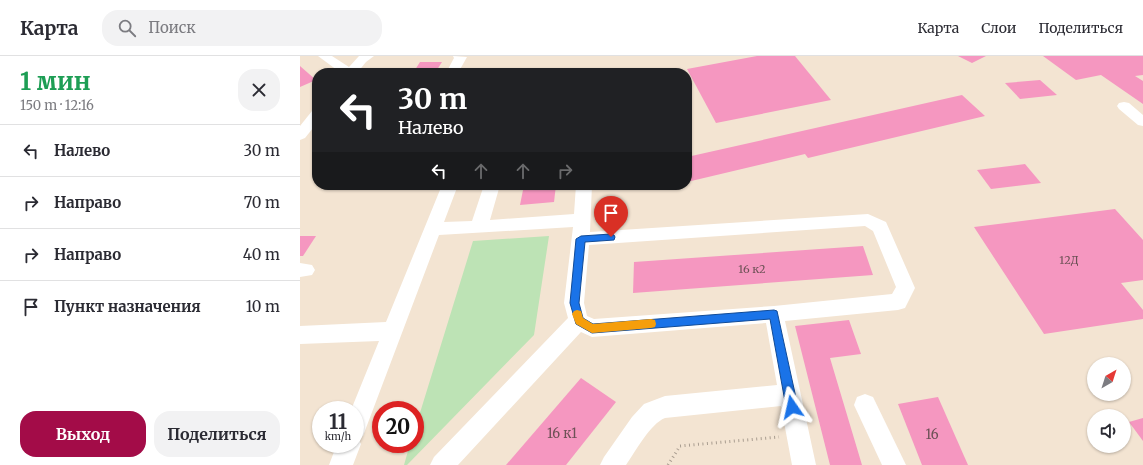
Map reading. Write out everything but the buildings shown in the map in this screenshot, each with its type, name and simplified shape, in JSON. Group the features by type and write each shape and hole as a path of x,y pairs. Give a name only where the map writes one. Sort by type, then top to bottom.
{"lane":[{"path":"324,56 342,68"},
{"path":"354,68 362,58 368,56"},
{"path":"455,68 461,57 459,56"},
{"path":"1124,106 1143,122"},
{"path":"300,135 312,120"},
{"path":"364,405 448,190"},
{"path":"479,227 490,190"},
{"path":"581,239 868,220 880,227 906,288 898,302 774,314 592,328 579,321 574,303 581,239 584,190"},
{"path":"434,229 582,220"},
{"path":"774,314 804,465"},
{"path":"442,465 579,321"},
{"path":"300,335 393,331"},
{"path":"612,465 640,425 652,412 665,407 789,394"},
{"path":"865,405 894,465"},
{"path":"341,465 346,453"}],"path":[{"path":"668,465 680,446 798,435"}],"green space":[{"path":"549,236 534,335 424,448 424,401 473,241"},
{"path":"407,453 419,453 407,465 404,465"}],"slow traffic":[{"path":"577,314 579,321 592,328 651,324"}],"route":[{"path":"611,237 581,239 574,303 579,321 592,328 774,314 792,407"}]}
